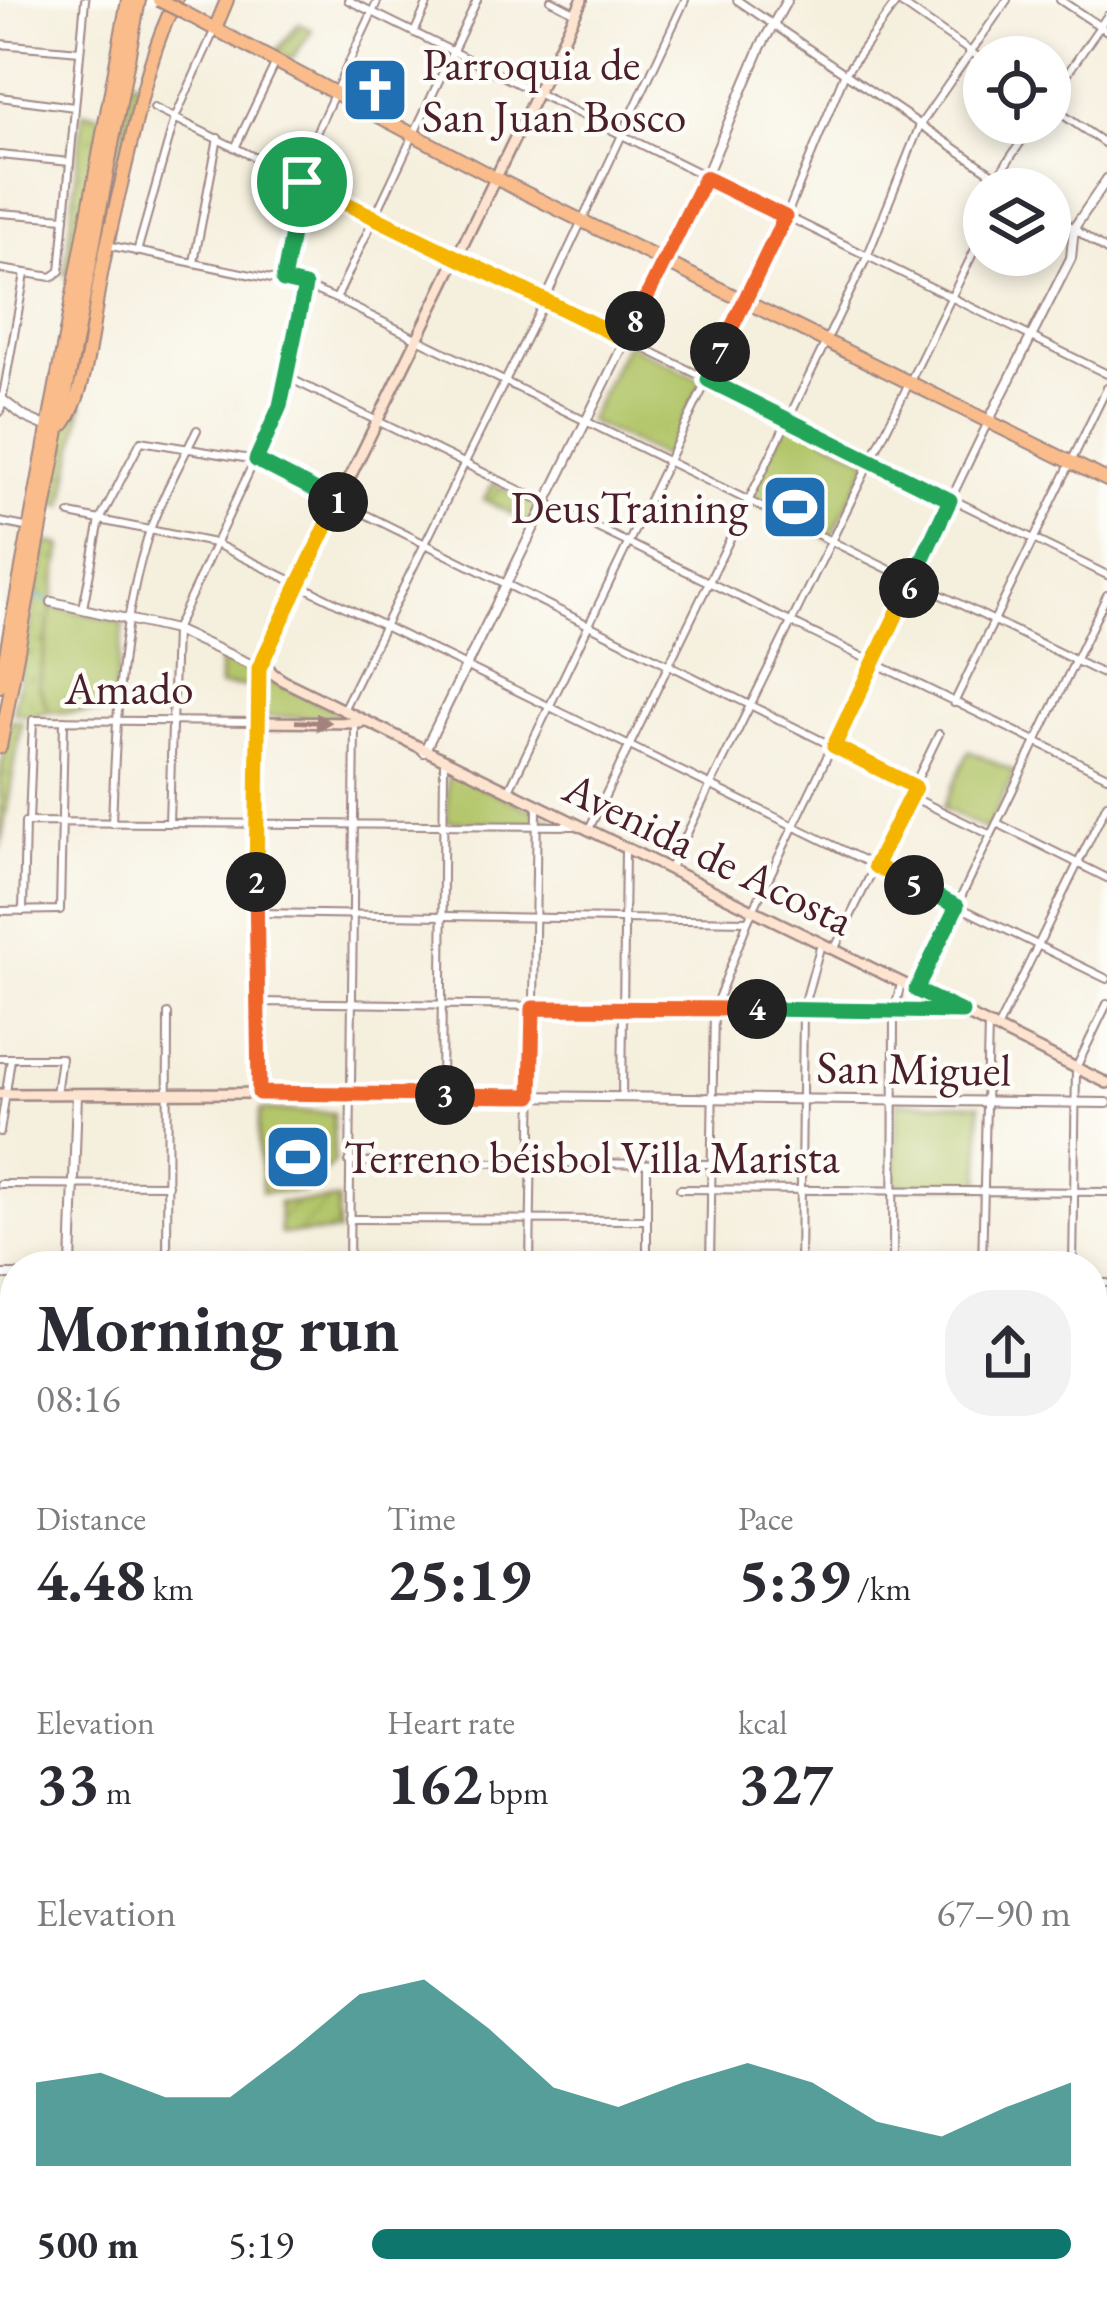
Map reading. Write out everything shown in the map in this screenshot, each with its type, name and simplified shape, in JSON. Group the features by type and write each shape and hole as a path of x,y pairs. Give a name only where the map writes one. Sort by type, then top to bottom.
{"main road":[{"path":"0,747 128,0"},
{"path":"78,276 106,246 139,0"},
{"path":"159,0 179,6 495,178 1107,480"},
{"path":"214,29 227,0"},
{"path":"259,1093 256,824 261,663 582,0"},
{"path":"0,686 30,527 55,429 73,411 151,56 179,6"},
{"name":"Avenida de Acosta","path":"261,663 284,680 751,915 834,950 1107,1083"},
{"path":"258,682 284,680"},
{"name":"Amado","path":"258,722 368,723"},
{"name":"San Miguel","path":"3,1094 259,1093"}],"street":[{"path":"0,268 52,277 60,271 85,0"},
{"path":"347,0 1107,374"},
{"path":"283,281 298,180 378,0"},
{"path":"414,32 429,0"},
{"path":"336,299 477,0"},
{"path":"551,0 576,13"},
{"path":"343,710 544,302 685,0"},
{"path":"736,0 984,168"},
{"path":"424,752 787,0"},
{"path":"508,793 785,217 844,75 897,0 963,46"},
{"path":"982,36 1007,0"},
{"path":"1060,0 1103,29"},
{"path":"1071,74 1107,16"},
{"path":"138,248 175,118 214,29"},
{"path":"0,44 80,51"},
{"path":"236,148 276,62"},
{"path":"23,911 27,822 583,829 629,747 867,257 920,125 963,63"},
{"path":"0,97 74,107"},
{"path":"154,108 1107,575"},
{"path":"1071,118 1107,145"},
{"path":"194,262 218,138"},
{"path":"0,155 70,162"},
{"path":"710,1251 713,1009 751,915 1071,258 1074,228 1107,179"},
{"path":"0,213 65,218"},
{"path":"1071,226 1107,251"},
{"path":"106,246 138,248 305,286 336,299 1107,676"},
{"path":"669,870 963,271"},
{"path":"0,412 25,273"},
{"path":"169,823 175,630 280,406 305,286"},
{"path":"287,376 1107,776"},
{"path":"954,703 1107,388"},
{"path":"1,399 25,417 55,429"},
{"path":"112,823 116,719 130,618 150,531 197,430"},
{"path":"83,608 100,520 141,441 256,460 834,746 991,835"},
{"path":"70,514 214,543 1107,979"},
{"path":"0,522 30,527"},
{"path":"0,591 17,595"},
{"path":"916,990 1107,595"},
{"name":"Avenida de Acosta","path":"52,602 175,630 261,663"},
{"path":"0,911 60,910 64,720"},
{"name":"Amado","path":"27,822 33,721 258,722"},
{"path":"349,1251 355,723"},
{"path":"834,950 939,734"},
{"path":"441,1095 444,762"},
{"path":"982,1251 984,1101 992,1026 1107,804"},
{"path":"530,1251 537,806"},
{"path":"997,823 1107,878"},
{"path":"622,1099 625,849"},
{"path":"257,913 622,919 751,915"},
{"path":"800,1251 803,1010 821,944"},
{"path":"893,1251 894,1011 902,984"},
{"path":"259,1002 962,1012"},
{"path":"1072,1251 1076,1068 1107,1004"},
{"path":"167,1251 168,1014"},
{"path":"0,1058 61,1058 56,1094"},
{"path":"0,1132 11,1058"},
{"name":"San Miguel","path":"259,1093 1107,1103"},
{"path":"72,1251 77,1094"},
{"path":"349,1162 710,1164"},
{"path":"647,1164 647,1251"},
{"path":"0,1184 168,1185"},
{"path":"680,1189 1107,1192"},
{"path":"349,1219 647,1220"}],"green space":[{"path":"299,23 312,30 292,59 276,51"},
{"path":"130,79 139,81 108,202"},
{"path":"83,112 103,115 76,269 65,275"},
{"path":"626,343 703,380 665,458 588,421"},
{"path":"83,403 64,506 55,504 64,428"},
{"path":"787,419 870,460 830,540 747,499"},
{"path":"493,483 539,506 530,523 484,500"},
{"path":"46,542 62,545 39,685 49,712 29,716 13,712"},
{"path":"52,606 124,623 112,712 49,712 39,686"},
{"path":"220,657 251,671 250,686 220,686"},
{"path":"267,681 349,718 265,717 261,687"},
{"path":"11,720 22,722 0,849 0,775"},
{"path":"969,751 1015,772 987,830 943,808"},
{"path":"448,771 555,821 556,824 447,822"},
{"path":"897,1102 980,1104 981,1186 895,1186"},
{"name":"Terreno béisbol Villa Marista","path":"261,1110 333,1113 334,1162 304,1192 262,1192"},
{"path":"338,1200 338,1232 280,1234 279,1203"}],"waterway":[{"path":"32,597 48,600"}],"place":[{"name":"Parroquia de San Juan Bosco","path":"375,90"},
{"name":"DeusTraining","path":"795,507"},
{"name":"Terreno béisbol Villa Marista","path":"298,1157"}],"route":[{"path":"705,178 785,217 708,380 950,500 834,746 915,787 875,866 957,906 916,990 962,1012 533,1008 531,1096 259,1093 255,875 259,668 338,502 256,460 280,406 305,286 283,281 302,182 626,340 705,178"}]}
